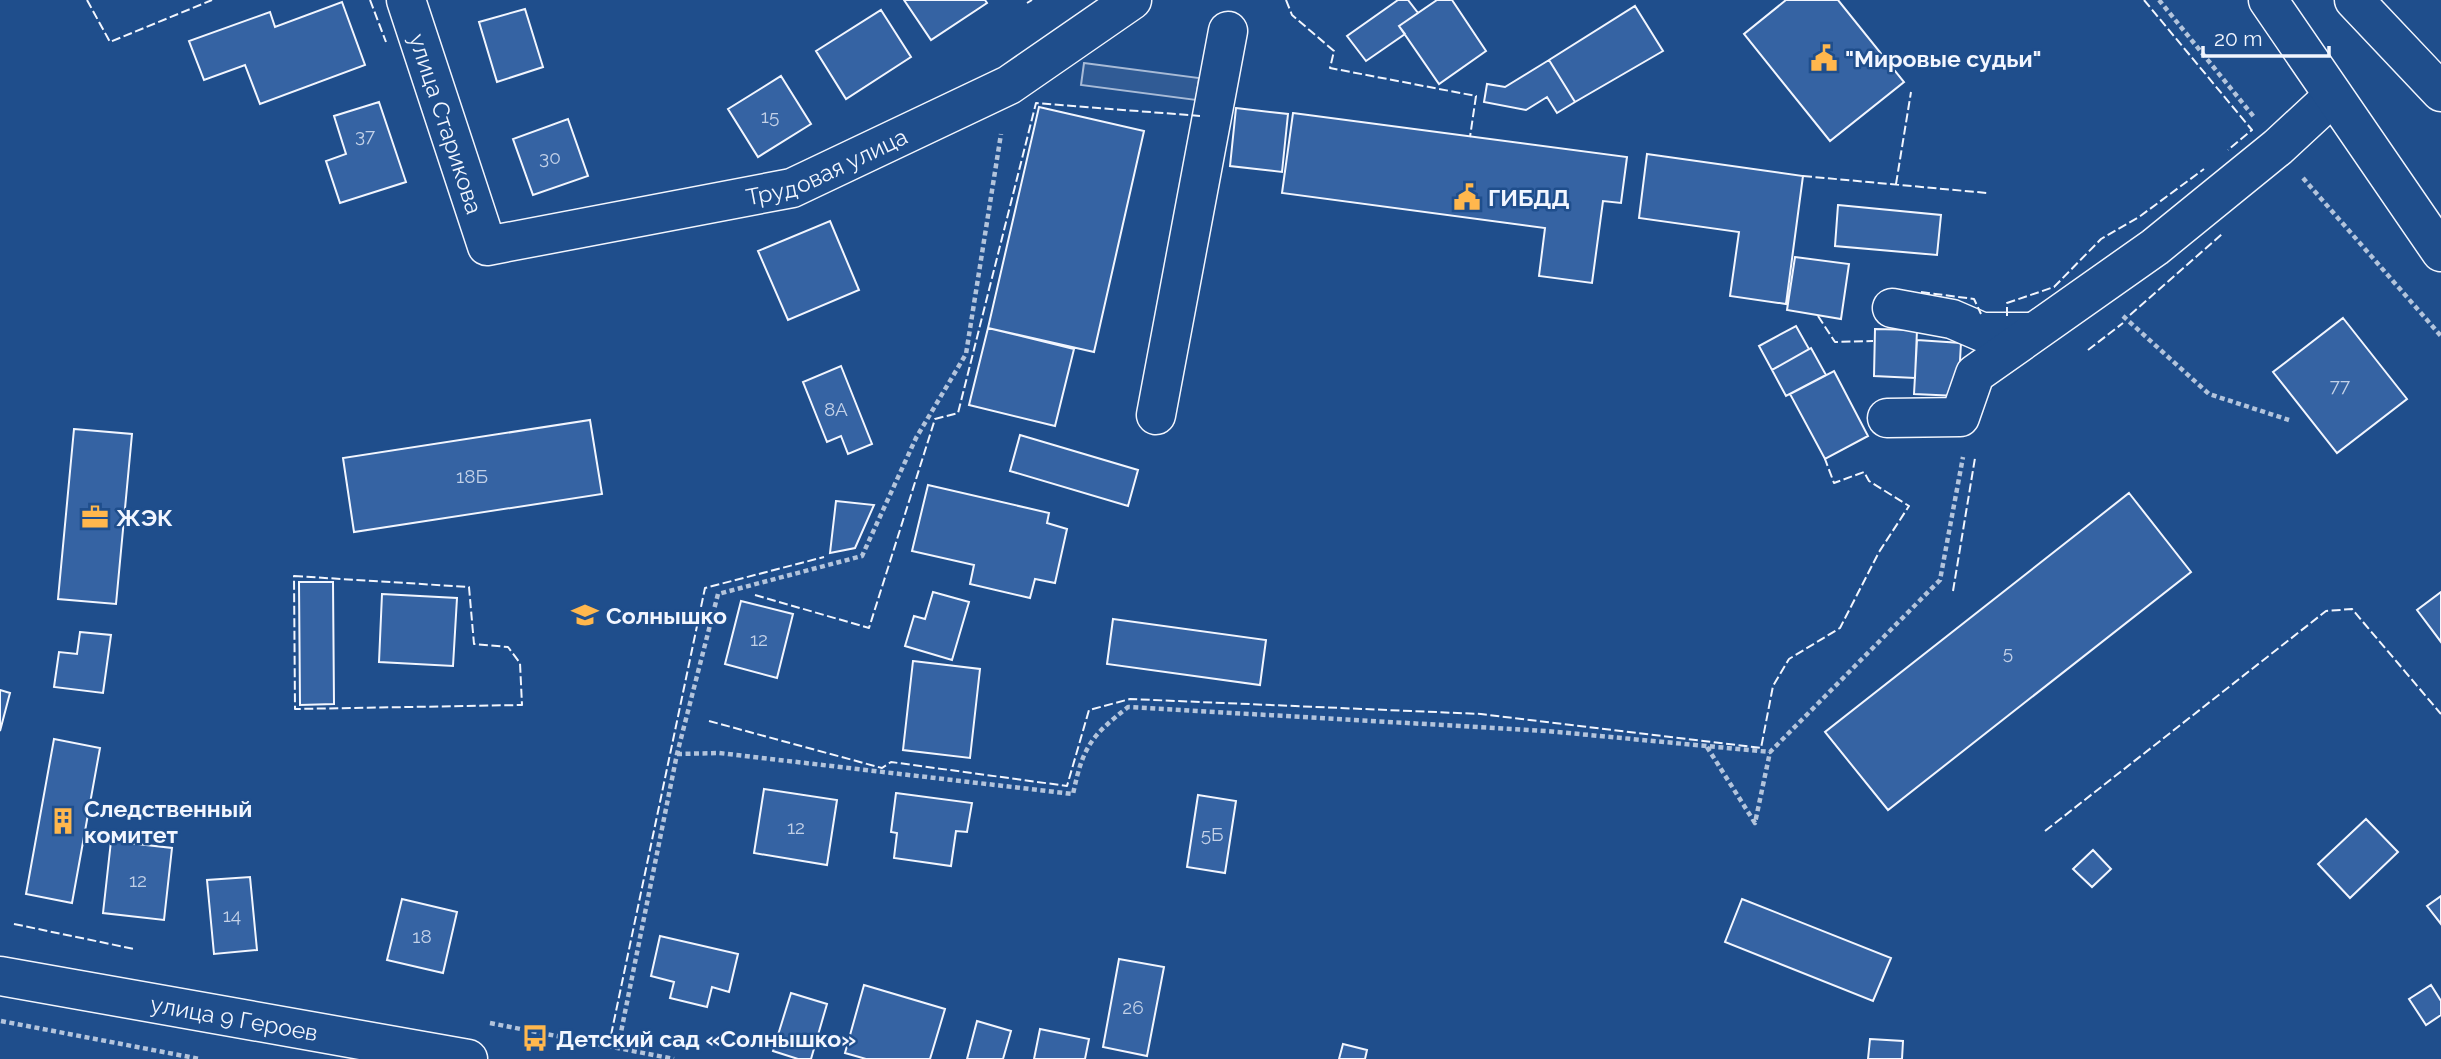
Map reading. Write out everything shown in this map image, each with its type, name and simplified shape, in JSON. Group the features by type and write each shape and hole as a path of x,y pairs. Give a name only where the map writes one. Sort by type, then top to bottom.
{"street":[{"name":"улица Старикова","path":"406,0 487,246"},
{"name":"Трудовая улица","path":"487,246 792,188 1009,85 1132,0"},
{"path":"2268,0 2332,97 2441,252"},
{"path":"2354,0 2441,92"},
{"path":"1156,415 1228,31"},
{"path":"1887,418 1960,417 1975,374 2155,247 2278,147 2332,97"},
{"path":"1892,308 1952,319 1982,332 2031,332"},
{"name":"улица 9 Героев","path":"0,976 468,1059"}],"path":[{"path":"618,1047 677,754 718,594 862,556 916,438 966,354 1009,85"},
{"path":"2119,313 2209,394 2289,420"},
{"path":"1707,747 1755,823 1770,752 1940,580 1965,443"},
{"path":"677,754 719,753 1073,794 1080,763 1097,731 1128,708 1547,731 1770,752"},
{"path":"0,1021 200,1059"},
{"path":"480,1021 674,1059"}],"shaded area":[{"path":"1084,63 1199,78 1196,100 1081,85"}],"building":[{"path":"904,0 985,0 987,3 931,40"},
{"path":"1398,0 1408,0 1418,13 1399,26 1405,34 1366,61 1347,36"},
{"path":"1437,0 1452,0 1486,51 1439,84 1399,26"},
{"name":"\"Мировые судьи\"","path":"1786,0 1838,0 1904,82 1830,141 1744,34"},
{"path":"342,2 365,65 260,104 245,65 204,80 189,41 270,12 275,27"},
{"path":"1635,6 1663,51 1575,102 1549,60"},
{"path":"525,9 543,67 497,82 479,22"},
{"path":"881,10 911,57 846,99 816,51"},
{"path":"1549,60 1575,102 1557,113 1547,97 1526,110 1484,102 1487,84 1505,87"},
{"path":"781,76 811,124 758,157 728,109"},
{"path":"379,102 406,182 340,203 326,161 346,154 334,116"},
{"path":"1039,107 1144,131 1094,352 988,328"},
{"path":"1236,108 1288,114 1282,172 1230,166"},
{"name":"ГИБДД","path":"1293,113 1627,157 1621,203 1603,201 1592,283 1539,276 1545,228 1282,193"},
{"path":"568,119 588,176 533,195 513,139"},
{"path":"1647,154 1803,176 1786,304 1730,296 1739,232 1639,218"},
{"path":"1838,205 1941,215 1937,255 1835,246"},
{"path":"830,221 859,290 788,320 758,251"},
{"path":"1795,257 1849,264 1841,319 1787,310"},
{"path":"2343,318 2407,399 2337,453 2273,372"},
{"path":"1796,326 1809,349 1772,370 1759,346"},
{"path":"988,328 1074,349 1055,426 969,405"},
{"path":"1875,329 1917,330 1915,378 1874,376"},
{"path":"1917,340 1961,343 1958,396 1914,394"},
{"path":"1811,348 1826,375 1786,396 1772,370"},
{"path":"841,366 872,444 848,454 841,436 827,442 803,382"},
{"path":"1834,371 1868,436 1825,459 1790,394"},
{"path":"590,420 602,494 354,532 343,458"},
{"name":"ЖЭК","path":"74,429 132,434 116,604 58,599"},
{"path":"1020,435 1138,470 1128,506 1010,471"},
{"path":"928,485 1049,513 1047,523 1067,529 1055,583 1035,579 1030,598 970,584 974,565 912,551"},
{"path":"2129,493 2191,572 1888,810 1825,732"},
{"path":"836,501 874,505 855,548 830,553"},
{"path":"299,582 333,582 334,704 300,705"},
{"path":"933,592 969,602 952,660 905,646 914,616 925,619"},
{"path":"2441,592 2441,642 2417,610"},
{"path":"382,594 457,598 453,666 379,662"},
{"path":"741,601 793,614 777,678 725,664"},
{"path":"1113,619 1266,640 1260,685 1107,664"},
{"path":"80,632 111,635 103,693 54,687 59,652 77,654"},
{"path":"913,661 980,669 970,758 903,750"},
{"path":"0,690 10,693 0,731"},
{"name":"Следственный комитет","path":"54,739 100,748 72,903 26,894"},
{"path":"764,789 837,800 827,865 754,853"},
{"path":"896,793 972,803 967,832 956,831 951,866 894,858 897,833 891,832"},
{"path":"1198,795 1236,801 1225,873 1187,867"},
{"path":"2366,819 2398,852 2350,898 2318,864"},
{"path":"111,841 172,848 164,920 103,913"},
{"path":"2093,850 2111,869 2092,887 2073,869"},
{"path":"250,877 257,950 214,954 207,880"},
{"path":"2441,896 2441,924 2427,906"},
{"path":"402,899 457,912 443,973 387,960"},
{"path":"1742,899 1891,958 1873,1001 1725,942"},
{"path":"660,936 738,954 729,992 712,987 707,1007 670,998 674,982 651,976"},
{"path":"1119,959 1164,967 1147,1056 1103,1047"},
{"path":"864,985 945,1009 930,1059 866,1059 845,1053"},
{"path":"2431,985 2441,1001 2441,1015 2426,1025 2409,999"},
{"path":"791,993 827,1004 811,1059 798,1059 773,1051"},
{"path":"977,1021 1011,1031 1003,1059 967,1059"},
{"path":"1040,1029 1089,1039 1085,1059 1034,1059"},
{"path":"1870,1039 1903,1041 1902,1059 1868,1059"},
{"path":"1343,1044 1367,1050 1365,1059 1339,1059"}],"fence":[{"path":"87,0 110,42 212,0"},
{"path":"370,0 386,42"},
{"path":"1027,3 1032,0"},
{"path":"1286,0 1292,15 1334,51 1330,68 1476,96 1470,137"},
{"path":"2144,0 2252,130 2228,150"},
{"path":"1896,184 1911,92"},
{"path":"755,595 869,628 935,419 958,413 1036,103 1200,116"},
{"path":"2007,316 2007,303 2054,287 2101,239 2139,217 2204,169"},
{"path":"1803,176 1987,193"},
{"path":"2130,315 2222,234"},
{"path":"1921,292 1974,299 1981,314"},
{"path":"1818,316 1835,342 1873,341"},
{"path":"2088,350 2123,323"},
{"path":"1953,591 1975,458"},
{"path":"709,721 882,768 891,762 1067,786 1089,710 1130,699 1481,714 1761,748 1773,686 1789,659 1840,628 1879,552 1909,506 1869,481 1864,472 1834,483 1825,459"},
{"path":"611,1035 705,588 824,557"},
{"path":"294,576 469,587 474,644 508,647 520,663 522,705 295,709 294,576"},
{"path":"2045,831 2326,611 2352,609 2441,714"},
{"path":"14,924 134,949"}],"place":[{"name":"\"Мировые судьи\"","path":"1824,58"},
{"name":"ГИБДД","path":"1467,197"},
{"name":"ЖЭК","path":"95,517"},
{"name":"Солнышко","path":"585,615"},
{"name":"Следственный комитет","path":"63,821"},
{"name":"Детский сад «Солнышко»","path":"535,1038"}]}
